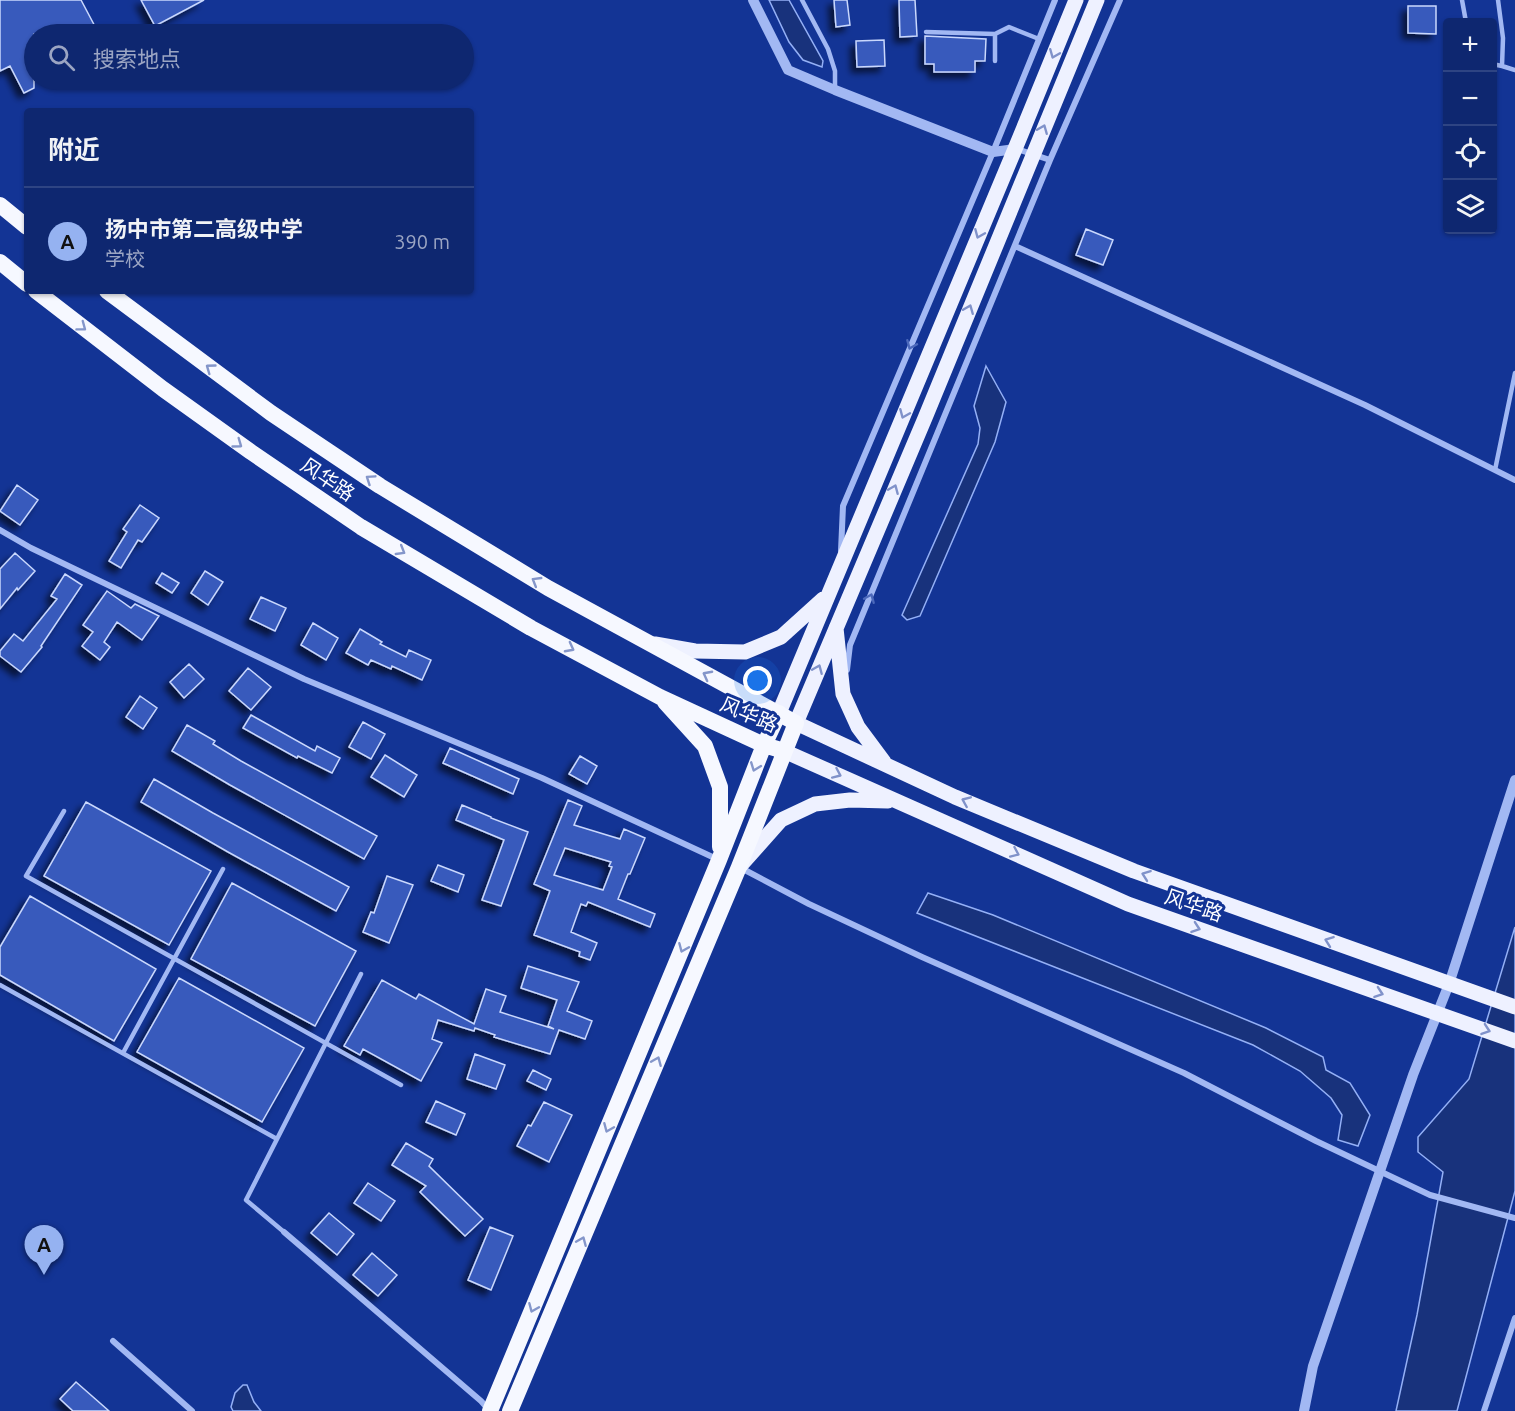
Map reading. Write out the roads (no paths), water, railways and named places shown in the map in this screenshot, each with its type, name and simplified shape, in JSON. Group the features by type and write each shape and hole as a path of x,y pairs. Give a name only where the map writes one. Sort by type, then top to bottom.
{"highway":[{"path":"0,205 24,225"},
{"path":"0,262 24,282"},
{"name":"风华路","path":"40,294 172,395 360,526 531,628 660,696 764,745 784,751"},
{"name":"风华路","path":"111,294 271,413 380,486 548,588 796,723"},
{"path":"660,696 705,746 720,788 719,860"},
{"path":"490,1411 778,713"},
{"path":"510,1411 739,867 796,723"}],"main road":[{"path":"778,713 1076,0"},
{"path":"796,723 925,418 1096,0"},
{"path":"647,643 696,651 745,652 781,637 828,595"},
{"path":"836,627 843,694 858,728 886,765"},
{"name":"风华路","path":"796,723 956,797 1134,871 1515,1007"},
{"name":"风华路","path":"784,751 1128,904 1515,1041"},
{"path":"739,867 781,820 815,804 850,800 898,801"}],"street":[{"path":"753,0 788,70 993,152 1015,148 1050,160"},
{"path":"840,565 843,506 1055,0"},
{"path":"843,694 850,645 1050,160 1120,0"},
{"path":"1015,246 1365,405 1515,480"},
{"path":"0,530 31,548 304,679 542,778 719,860"},
{"path":"1304,1411 1313,1366 1413,1075 1438,1013 1456,987 1515,780"},
{"path":"739,867 809,904 922,957 1184,1073 1316,1141 1430,1194 1515,1218"},
{"path":"284,1232 490,1411"},
{"path":"1484,1411 1515,1318"},
{"path":"113,1341 192,1411"}],"lane":[{"path":"802,0 828,49 835,71 835,90"},
{"path":"1462,0 1465,18"},
{"path":"1498,0 1503,38 1502,66"},
{"path":"926,32 995,34 1009,27 1039,39"},
{"path":"995,34 995,61"},
{"path":"1497,65 1515,70"},
{"path":"1495,470 1515,373"},
{"path":"64,811 26,876 401,1085"},
{"path":"123,1053 223,869"},
{"path":"284,1232 246,1200 361,974"},
{"path":"0,985 277,1139"}],"water":[{"path":"769,0 789,0 823,61 822,67 803,60 789,42"},
{"path":"986,366 1006,402 995,442 920,616 907,620 902,615 978,444 980,428 974,406"},
{"path":"928,893 993,915 1266,1028 1323,1057 1326,1070 1350,1083 1370,1115 1358,1146 1338,1140 1342,1115 1331,1098 1300,1071 1253,1045 917,913"},
{"path":"1515,927 1515,1191 1457,1411 1396,1411 1417,1315 1443,1172 1418,1152 1418,1137 1469,1079"},
{"path":"243,1385 247,1385 254,1402 261,1411 233,1411 231,1407 235,1393"}],"place":[{"name":"扬中市第二高级中学","path":"44,1275"}]}
